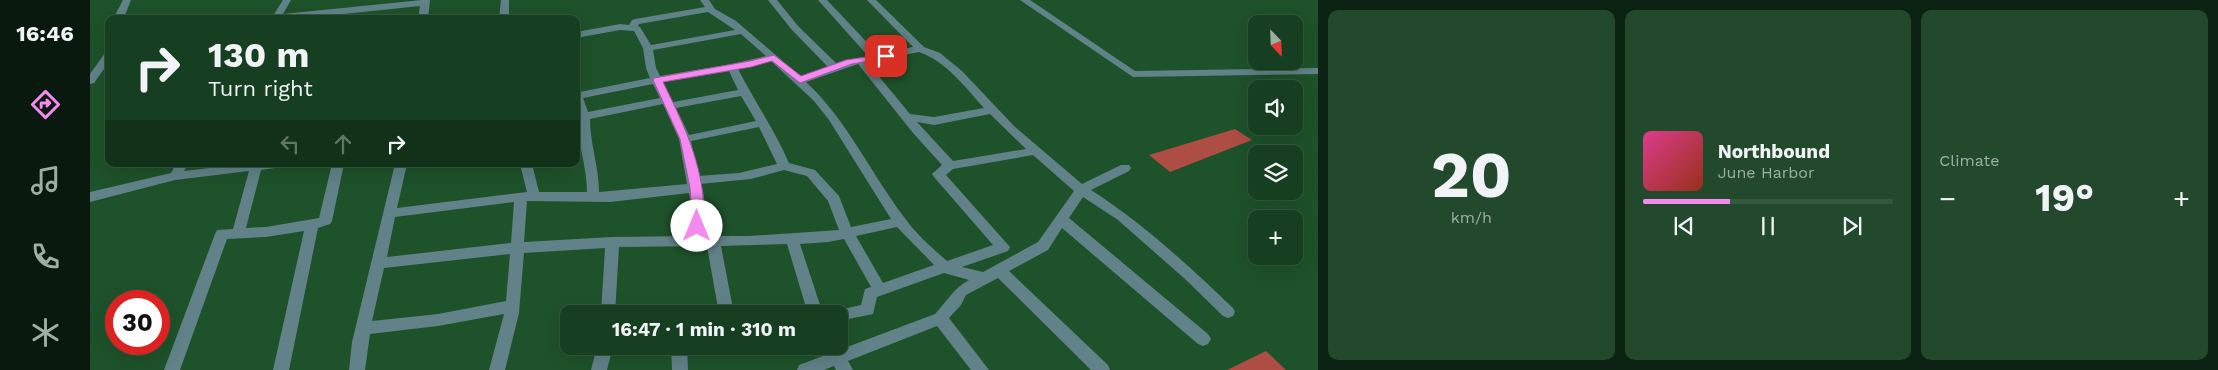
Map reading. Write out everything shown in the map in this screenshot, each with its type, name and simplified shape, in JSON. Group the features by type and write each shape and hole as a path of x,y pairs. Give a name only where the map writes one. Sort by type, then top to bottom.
{"street":[{"path":"120,15 127,0"},
{"path":"278,15 286,0"},
{"path":"504,15 505,0"},
{"path":"772,0 795,28 835,68"},
{"path":"822,0 876,58"},
{"path":"871,0 920,49 936,55 958,73 992,110 1036,151 1082,190 1123,217 1190,275 1228,312"},
{"path":"1024,0 1133,74 1318,71"},
{"path":"333,15 426,1 424,15"},
{"path":"632,28 635,22 708,5 800,80 833,118 900,222 946,268 984,278"},
{"path":"387,8 387,15"},
{"path":"580,34 620,27 637,29 648,48 651,68 685,139 699,212 696,240"},
{"path":"648,48 669,46 742,31"},
{"path":"800,80 860,60 920,49"},
{"path":"580,94 774,58"},
{"path":"90,81 105,60"},
{"path":"860,60 906,117 950,166"},
{"path":"732,67 744,92 764,124 784,166"},
{"path":"593,196 593,179 580,117 744,92"},
{"path":"906,117 934,121 992,110"},
{"path":"685,139 764,124"},
{"path":"1025,257 1003,247 938,174 950,166 1036,151"},
{"path":"392,213 528,196 610,197 770,171 784,166 811,173 834,199 847,232 880,290"},
{"path":"175,176 180,167"},
{"path":"90,197 175,176 241,167"},
{"path":"238,233 255,167"},
{"path":"172,370 222,234 266,232 312,225 325,220 337,167"},
{"path":"357,370 364,328 392,213 400,167"},
{"path":"497,370 513,306 518,248 528,196 526,167"},
{"path":"805,370 841,364 940,318 956,301 961,291 1043,246 1082,190 1124,168"},
{"path":"1062,220 1203,340"},
{"path":"379,263 518,248 612,242 750,240 828,236 900,222"},
{"path":"280,370 312,225"},
{"path":"791,237 813,305"},
{"path":"713,240 725,305"},
{"path":"608,305 612,242"},
{"path":"848,313 868,310 870,293 1003,247"},
{"path":"1000,271 1102,370"},
{"path":"364,328 438,320 513,306"},
{"path":"940,318 981,370"},
{"path":"599,370 603,355"},
{"path":"679,355 680,370"}],"shaded area":[{"path":"1235,129 1252,140 1170,172 1149,155"},
{"path":"1266,351 1286,370 1227,370"}],"route":[{"path":"697,226 699,212 696,188 685,139 658,80 704,70 751,64 774,58 800,80 850,62 886,56"}]}
